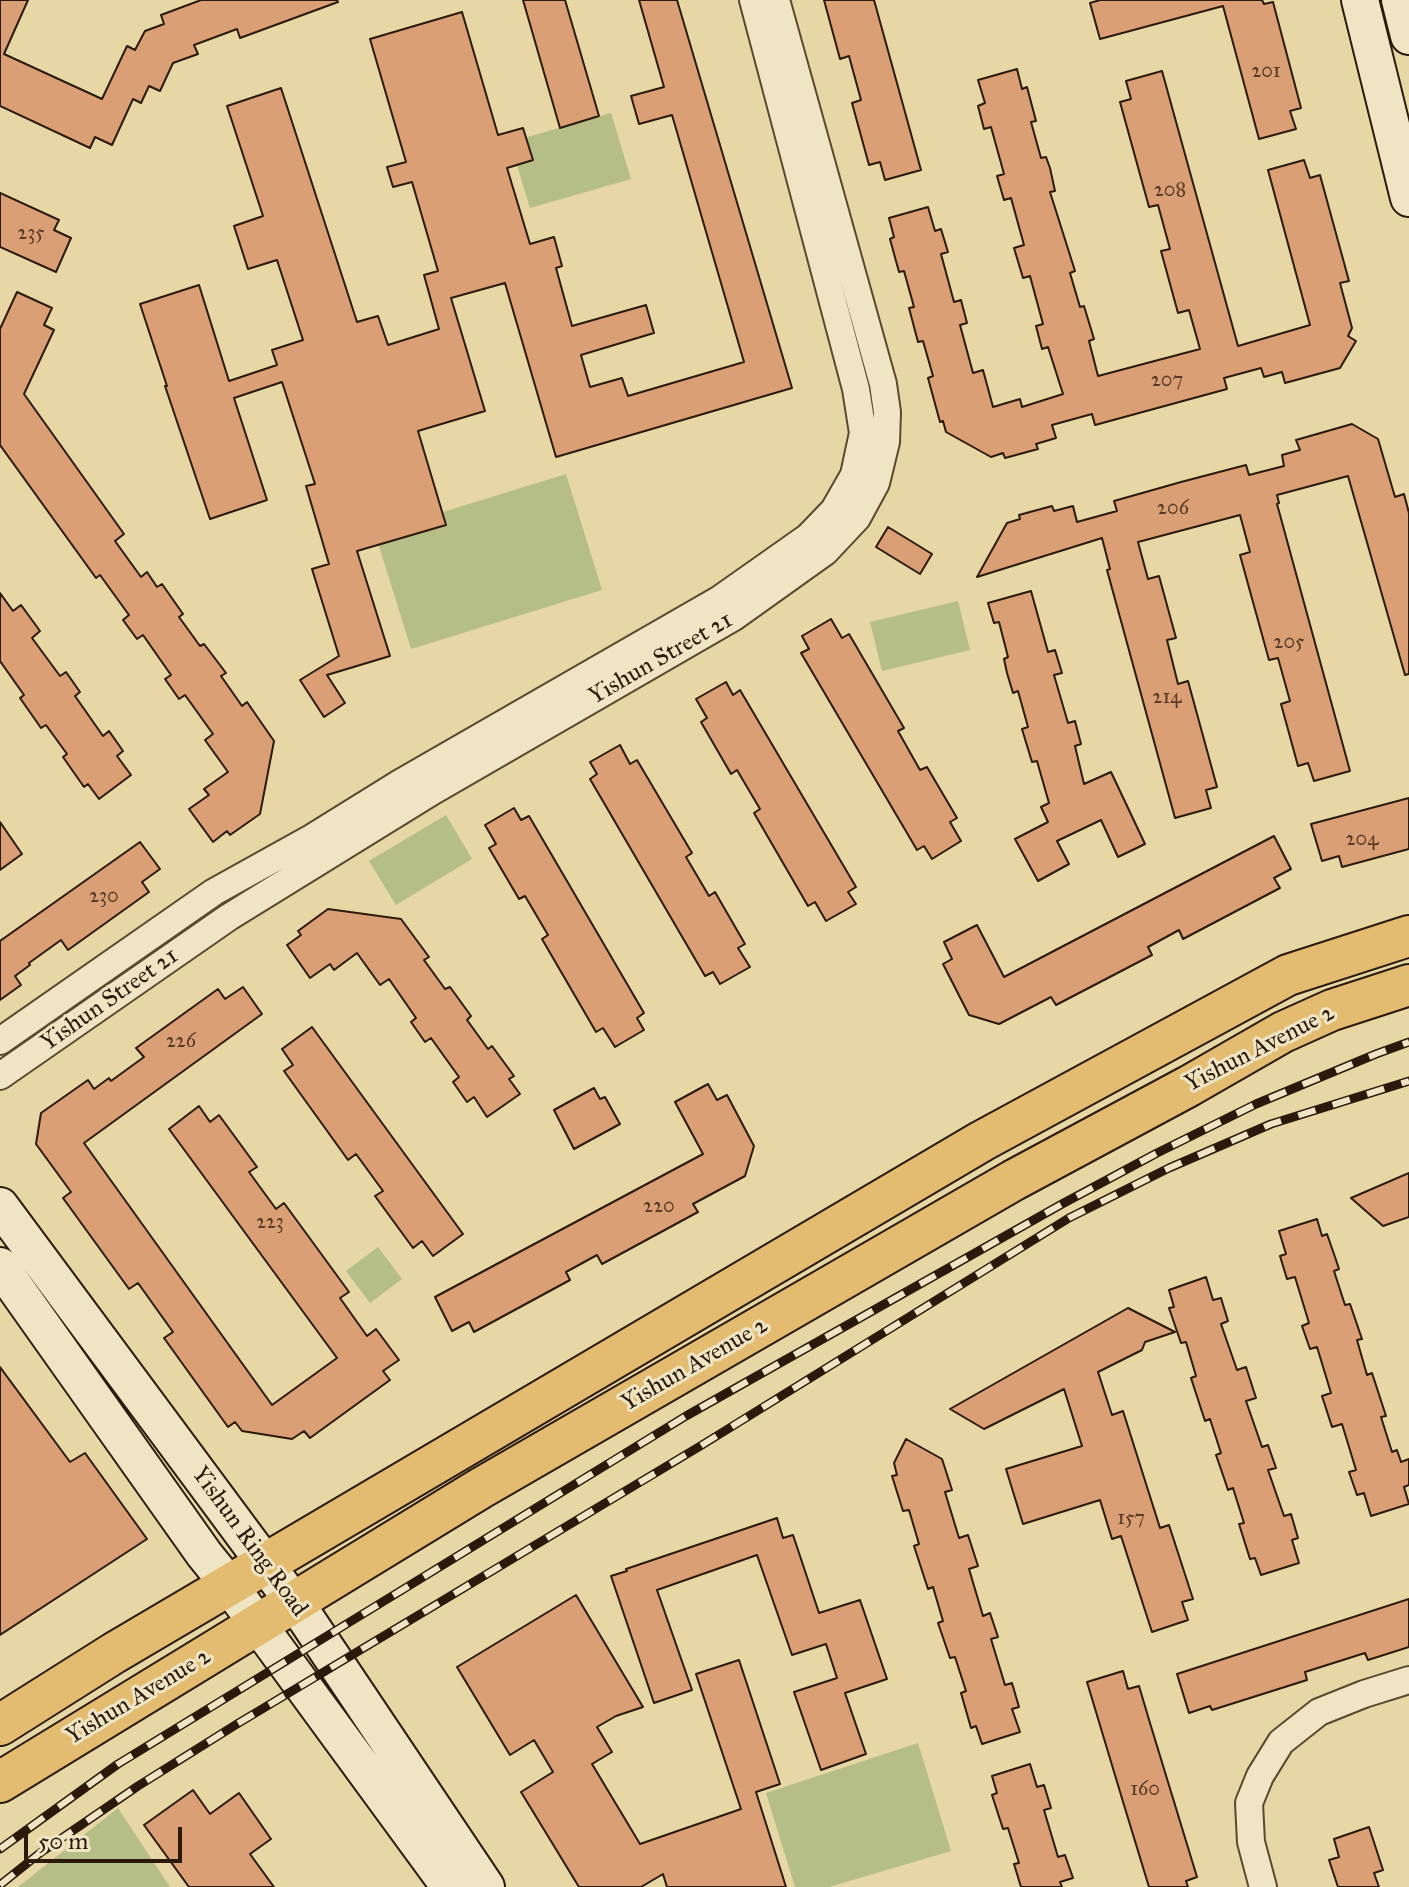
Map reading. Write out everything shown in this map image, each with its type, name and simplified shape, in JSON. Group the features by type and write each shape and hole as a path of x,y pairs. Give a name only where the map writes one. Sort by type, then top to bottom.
{"main road":[{"path":"1360,0 1409,198"},
{"path":"1400,0 1409,36"},
{"name":"Yishun Avenue 2","path":"0,1725 114,1653 982,1141 1288,975 1409,936"},
{"name":"Yishun Avenue 2","path":"0,1782 481,1488 1014,1180 1283,1032 1332,1010 1409,985"},
{"path":"1199,1022 1209,1034 1236,1043 1283,1032"},
{"name":"Yishun Ring Road","path":"0,1206 294,1602 486,1887"},
{"name":"Yishun Ring Road","path":"0,1266 204,1554 450,1887"}],"street":[{"name":"Yishun Street 21","path":"0,1041 214,892 720,599 808,537 834,510 854,475 863,433 856,389 753,0"},
{"name":"Yishun Street 21","path":"0,1076 229,917 433,791 734,617 825,552 857,518 876,483 886,442 887,412 883,384 776,0"},
{"path":"1263,1887 1251,1842 1249,1803 1260,1776 1281,1742 1319,1712 1409,1680"},
{"path":"1281,1887 1267,1838 1264,1806 1290,1756 1325,1725 1409,1696"}],"green space":[{"path":"611,113 631,179 530,208 510,142"},
{"path":"566,474 602,590 411,649 375,533"},
{"path":"958,601 970,650 882,671 870,622"},
{"path":"446,815 472,859 396,905 369,861"},
{"path":"378,1247 402,1279 370,1303 346,1271"},
{"path":"918,1743 951,1851 829,1887 795,1887 766,1793"},
{"path":"118,1808 170,1887 18,1887"}],"building":[{"path":"0,0 28,0 4,54 102,99 127,46 135,50 145,31 164,24 161,15 201,0 338,2 240,38 237,29 194,45 198,54 173,63 160,91 149,86 141,103 133,99 112,145 95,137 90,148 0,106"},
{"path":"523,0 565,0 599,116 560,128"},
{"path":"639,0 677,0 792,388 556,457 505,283 451,298 485,411 418,431 446,525 357,551 390,656 327,675 345,703 324,717 300,680 339,656 312,569 329,564 306,486 315,484 282,382 234,398 267,500 210,519 140,304 199,285 229,381 277,365 272,350 303,340 277,260 248,269 234,226 263,216 227,106 281,88 357,322 378,316 388,345 439,329 424,275 438,271 412,182 393,187 387,167 406,162 370,39 462,12 498,135 523,128 533,160 507,168 530,244 554,237 562,266 556,268 572,326 646,305 654,333 581,355 590,387 622,378 628,396 744,362 672,115 639,124 631,96 664,87"},
{"path":"824,0 874,0 921,170 885,180 880,162 869,165 852,103 861,100 849,56 840,59"},
{"path":"1100,0 1273,2 1301,108 1290,111 1296,129 1259,139 1223,6 1100,39 1090,3"},
{"path":"1017,69 1022,89 1027,87 1036,121 1031,122 1041,158 1046,157 1050,168 1055,191 1050,192 1075,271 1070,273 1080,307 1084,306 1094,339 1089,341 1098,376 1200,349 1189,310 1178,313 1161,251 1170,249 1158,205 1149,207 1120,102 1131,99 1126,81 1162,71 1238,346 1310,325 1268,170 1304,160 1310,178 1320,175 1349,281 1340,283 1352,328 1348,336 1356,341 1340,368 1285,383 1282,372 1264,377 1261,368 1224,378 1227,389 1095,425 1092,414 1052,425 1056,438 1036,444 1038,449 1005,458 1003,453 991,457 946,432 943,421 940,422 928,378 933,376 923,341 918,342 909,308 914,307 904,271 899,272 890,239 894,237 889,218 928,207 935,231 941,229 948,252 941,254 954,302 961,300 967,323 960,325 973,373 983,370 993,407 1020,399 1022,407 1063,394 1048,347 1042,349 1036,326 1043,324 1030,276 1023,278 1014,248 1024,245 1011,198 1004,200 997,176 1004,174 991,127 984,129 978,106 985,103 978,80"},
{"path":"0,193 59,220 54,230 71,238 56,272 0,247"},
{"path":"17,292 52,308 44,325 54,330 24,394 124,534 115,541 141,577 147,572 157,587 162,584 183,614 179,617 200,646 204,644 226,673 221,676 242,706 247,702 274,741 260,814 230,835 227,831 213,842 189,809 209,795 204,789 228,772 205,740 213,734 185,695 179,699 165,679 171,675 143,635 137,639 123,620 129,615 100,575 96,578 0,445 0,329"},
{"path":"1352,424 1378,439 1395,497 1404,494 1409,513 1409,674 1405,675 1348,476 1277,495 1277,504 1350,771 1314,781 1308,763 1298,766 1281,704 1290,701 1278,658 1269,660 1240,555 1250,552 1240,515 1138,542 1148,579 1159,576 1176,638 1167,640 1178,684 1188,681 1217,787 1206,790 1211,808 1175,818 1107,570 1110,569 1102,538 977,577 1007,523 1020,519 1019,515 1052,506 1054,511 1073,506 1077,522 1117,511 1114,501 1181,482 1246,465 1249,475 1284,466 1282,455 1300,450 1296,440"},
{"path":"888,527 932,554 920,574 876,547"},
{"path":"1031,591 1048,652 1055,650 1062,673 1054,675 1068,723 1075,721 1081,744 1075,746 1084,784 1111,772 1145,844 1118,857 1101,820 1057,841 1069,864 1038,881 1015,839 1048,822 1041,807 1049,803 1037,761 1032,762 1022,729 1028,727 1018,691 1013,693 1007,673 1004,659 1008,657 999,622 994,623 988,603"},
{"path":"0,593 13,611 21,605 40,631 32,638 60,676 66,672 80,692 75,696 103,736 109,731 123,751 117,756 131,775 99,799 88,784 84,787 63,757 67,754 46,725 41,728 20,698 24,695 0,661"},
{"path":"831,619 842,638 849,634 904,728 898,731 920,770 927,767 957,818 950,822 961,841 932,859 924,846 917,850 801,653 809,649 802,636"},
{"path":"726,682 733,695 740,690 856,887 848,892 856,904 826,921 815,902 808,906 754,813 760,809 737,770 731,774 701,722 707,718 696,699"},
{"path":"620,745 630,764 637,760 692,853 686,857 709,896 715,892 745,944 738,948 750,967 720,984 713,972 705,976 590,779 597,774 590,762"},
{"path":"1409,798 1409,849 1342,867 1339,856 1322,861 1311,824"},
{"path":"514,808 521,820 529,816 644,1013 637,1018 644,1030 615,1047 603,1028 596,1032 542,939 548,935 525,896 519,899 489,848 496,844 485,825"},
{"path":"0,822 22,854 0,870"},
{"path":"1274,836 1291,869 1274,878 1280,888 1183,939 1179,930 1148,947 1152,955 1056,1005 1051,997 999,1024 969,1015 943,964 952,959 944,942 977,925 1004,977"},
{"path":"140,842 160,869 142,882 149,892 68,950 61,940 29,963 15,976 21,985 0,1000 0,941"},
{"path":"328,909 401,919 429,957 424,960 445,989 450,987 471,1016 467,1020 488,1049 492,1046 514,1076 509,1079 520,1094 487,1117 474,1097 467,1102 453,1082 459,1077 431,1038 425,1042 411,1022 416,1018 389,979 380,985 357,953 334,970 330,964 310,978 287,945 301,935 298,931"},
{"path":"243,987 262,1014 84,1143 272,1405 337,1358 169,1129 199,1106 210,1122 219,1115 257,1167 249,1172 276,1209 284,1203 349,1292 340,1298 367,1336 376,1329 399,1360 383,1371 390,1380 310,1438 304,1431 292,1439 242,1431 235,1422 228,1427 164,1338 173,1332 138,1283 129,1289 63,1198 71,1192 36,1144 41,1113 88,1080 94,1089 109,1078 111,1081 144,1057 136,1048 218,989 225,999"},
{"path":"312,1027 463,1234 433,1256 422,1241 413,1248 375,1196 383,1191 356,1154 348,1160 284,1071 293,1065 282,1049"},
{"path":"708,1084 717,1100 727,1095 754,1146 745,1176 693,1204 698,1212 602,1264 597,1255 566,1272 570,1280 474,1332 469,1322 452,1331 435,1297 703,1154 675,1102"},
{"path":"594,1088 600,1099 605,1097 620,1124 574,1149 554,1110"},
{"path":"1409,1173 1409,1217 1383,1226 1351,1198"},
{"path":"1317,1219 1322,1236 1327,1234 1339,1269 1334,1271 1345,1305 1350,1304 1362,1339 1357,1340 1367,1375 1372,1373 1386,1416 1381,1417 1392,1452 1397,1450 1401,1462 1409,1459 1409,1485 1404,1487 1409,1504 1371,1516 1364,1493 1357,1495 1349,1472 1356,1470 1342,1424 1332,1427 1322,1396 1331,1393 1317,1347 1310,1349 1302,1326 1309,1323 1295,1277 1287,1279 1280,1256 1286,1254 1279,1231"},
{"path":"1206,1277 1213,1300 1221,1298 1228,1321 1221,1324 1237,1370 1246,1367 1256,1398 1246,1401 1262,1447 1268,1445 1276,1468 1268,1470 1284,1516 1291,1514 1298,1538 1292,1540 1299,1563 1261,1575 1255,1558 1250,1559 1239,1524 1244,1523 1233,1488 1228,1490 1216,1455 1221,1453 1210,1419 1205,1421 1191,1378 1196,1376 1186,1342 1181,1343 1169,1308 1174,1307 1169,1290"},
{"path":"1128,1308 1175,1332 1145,1342 1142,1350 1098,1372 1112,1415 1123,1411 1160,1528 1169,1525 1193,1599 1182,1602 1188,1620 1152,1632 1121,1536 1112,1539 1100,1500 1023,1524 1006,1469 1082,1446 1064,1389 984,1429 950,1409"},
{"path":"0,1367 70,1462 85,1453 147,1539 0,1635"},
{"path":"906,1439 942,1459 952,1490 945,1492 959,1538 968,1535 978,1566 969,1569 983,1616 990,1613 998,1637 991,1639 1005,1685 1012,1683 1019,1707 1012,1709 1020,1732 982,1744 976,1726 971,1728 961,1693 966,1691 955,1657 950,1658 938,1623 943,1621 933,1587 928,1589 914,1546 919,1544 909,1510 903,1511 892,1476 897,1475 894,1463"},
{"path":"777,1518 783,1538 793,1535 819,1613 860,1600 887,1679 845,1693 866,1754 821,1770 794,1692 837,1678 826,1644 792,1655 757,1555 657,1590 692,1690 654,1703 611,1576"},
{"path":"576,1595 643,1707 616,1716 597,1727 612,1752 592,1764 640,1844 741,1809 696,1674 739,1660 780,1784 756,1792 786,1887 667,1887 663,1874 641,1887 579,1887 521,1792 553,1772 534,1740 510,1755 457,1667"},
{"path":"1409,1599 1409,1647 1368,1660 1365,1653 1305,1672 1307,1680 1212,1710 1210,1706 1189,1713 1177,1674"},
{"path":"1123,1671 1128,1689 1139,1686 1197,1877 1186,1881 1188,1887 1149,1887 1124,1805 1087,1682"},
{"path":"1030,1764 1037,1787 1044,1785 1051,1808 1044,1810 1058,1857 1065,1855 1073,1878 1060,1882 1062,1887 1021,1887 1014,1864 1019,1863 1008,1828 1003,1829 992,1795 997,1793 992,1776"},
{"path":"193,1790 210,1814 239,1793 271,1839 250,1854 274,1887 189,1887 144,1825"},
{"path":"1369,1827 1383,1870 1374,1873 1379,1887 1338,1887 1329,1860 1339,1857 1334,1839"}],"railway":[{"path":"0,1849 118,1764 686,1416 1157,1153 1256,1104 1409,1042"},
{"path":"0,1885 40,1853 138,1786 237,1724 702,1445 1069,1218 1169,1168 1271,1124 1409,1081"}]}
